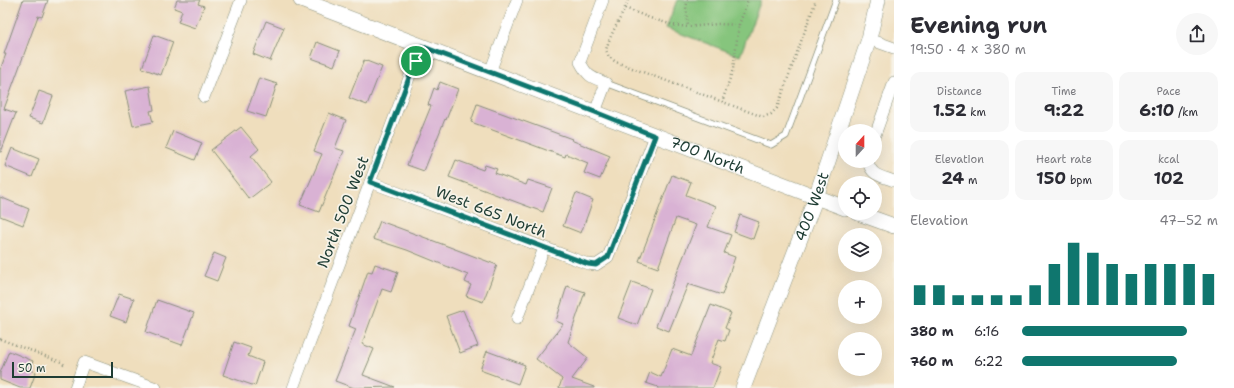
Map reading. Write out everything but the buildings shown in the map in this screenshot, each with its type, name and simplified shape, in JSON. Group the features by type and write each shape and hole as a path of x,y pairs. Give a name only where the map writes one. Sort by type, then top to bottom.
{"street":[{"path":"204,97 241,0"},
{"name":"700 North","path":"301,0 838,205"},
{"path":"490,72 517,0"},
{"path":"595,112 606,83 592,78 585,72 580,62 603,0"},
{"name":"400 West","path":"743,388 816,197 869,40 878,0"},
{"path":"869,40 894,48"},
{"name":"North 500 West","path":"293,388 421,46"},
{"path":"879,124 894,82"},
{"name":"West 665 North","path":"370,182 544,248 588,264 596,265 608,257 655,136"},
{"path":"870,168 874,174 894,181"},
{"path":"877,220 894,226"},
{"path":"517,319 544,248"},
{"path":"75,388 84,362 156,388"}],"lane":[{"path":"606,83 771,145 786,136 836,0"}],"path":[{"path":"628,0 610,37 606,50 609,57 616,62 763,117 771,114 777,108 816,0"},
{"path":"688,0 686,7 688,27"},
{"path":"722,102 733,68 739,25 748,0"},
{"path":"625,8 673,25 688,27 718,24 739,25"},
{"path":"0,339 61,362 66,366"}],"green space":[{"path":"677,0 761,0 740,56 666,28"}],"route":[{"path":"421,46 655,136 608,257 596,265 588,264 370,182 416,61 421,46"}]}
